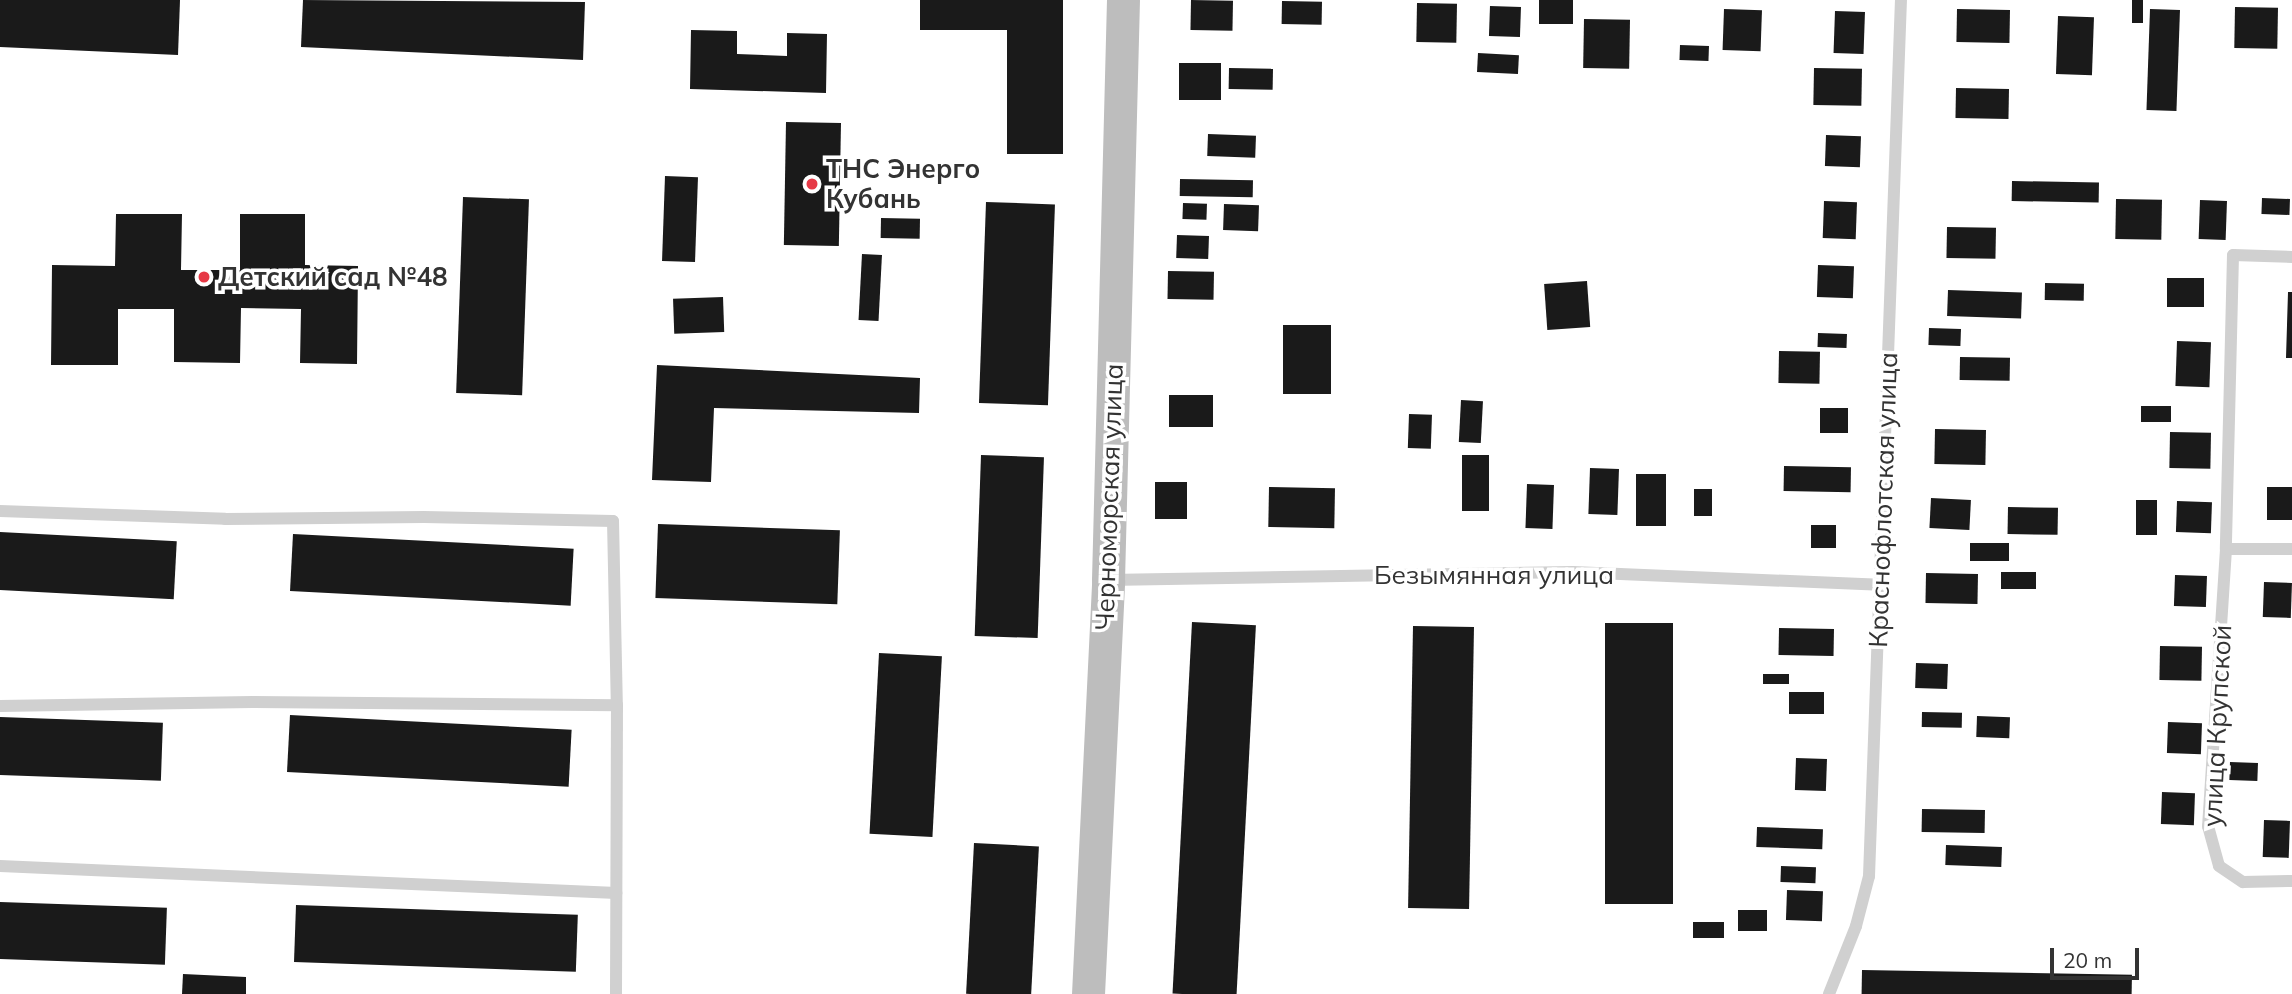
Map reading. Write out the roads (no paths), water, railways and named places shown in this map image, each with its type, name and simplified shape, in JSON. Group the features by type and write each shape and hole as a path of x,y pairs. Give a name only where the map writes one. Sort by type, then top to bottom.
{"main road":[{"name":"Черноморская улица","path":"1088,994 1108,580 1123,0"}],"lane":[{"name":"Краснофлотская улица","path":"1829,994 1856,926 1869,876 1901,0"},
{"name":"улица Крупской","path":"2292,257 2233,255 2226,549 2208,826 2219,866 2243,881 2292,881"},
{"path":"0,511 225,519 424,517 613,521 617,705 616,994"},
{"path":"2226,549 2292,549"},
{"name":"Безымянная улица","path":"1108,580 1573,572 1880,585"},
{"path":"0,706 252,702 617,705"},
{"path":"0,866 616,893"}],"place":[{"name":"ТНС Энерго Кубань","path":"812,184"},
{"name":"Детский сад №48","path":"204,277"}]}
